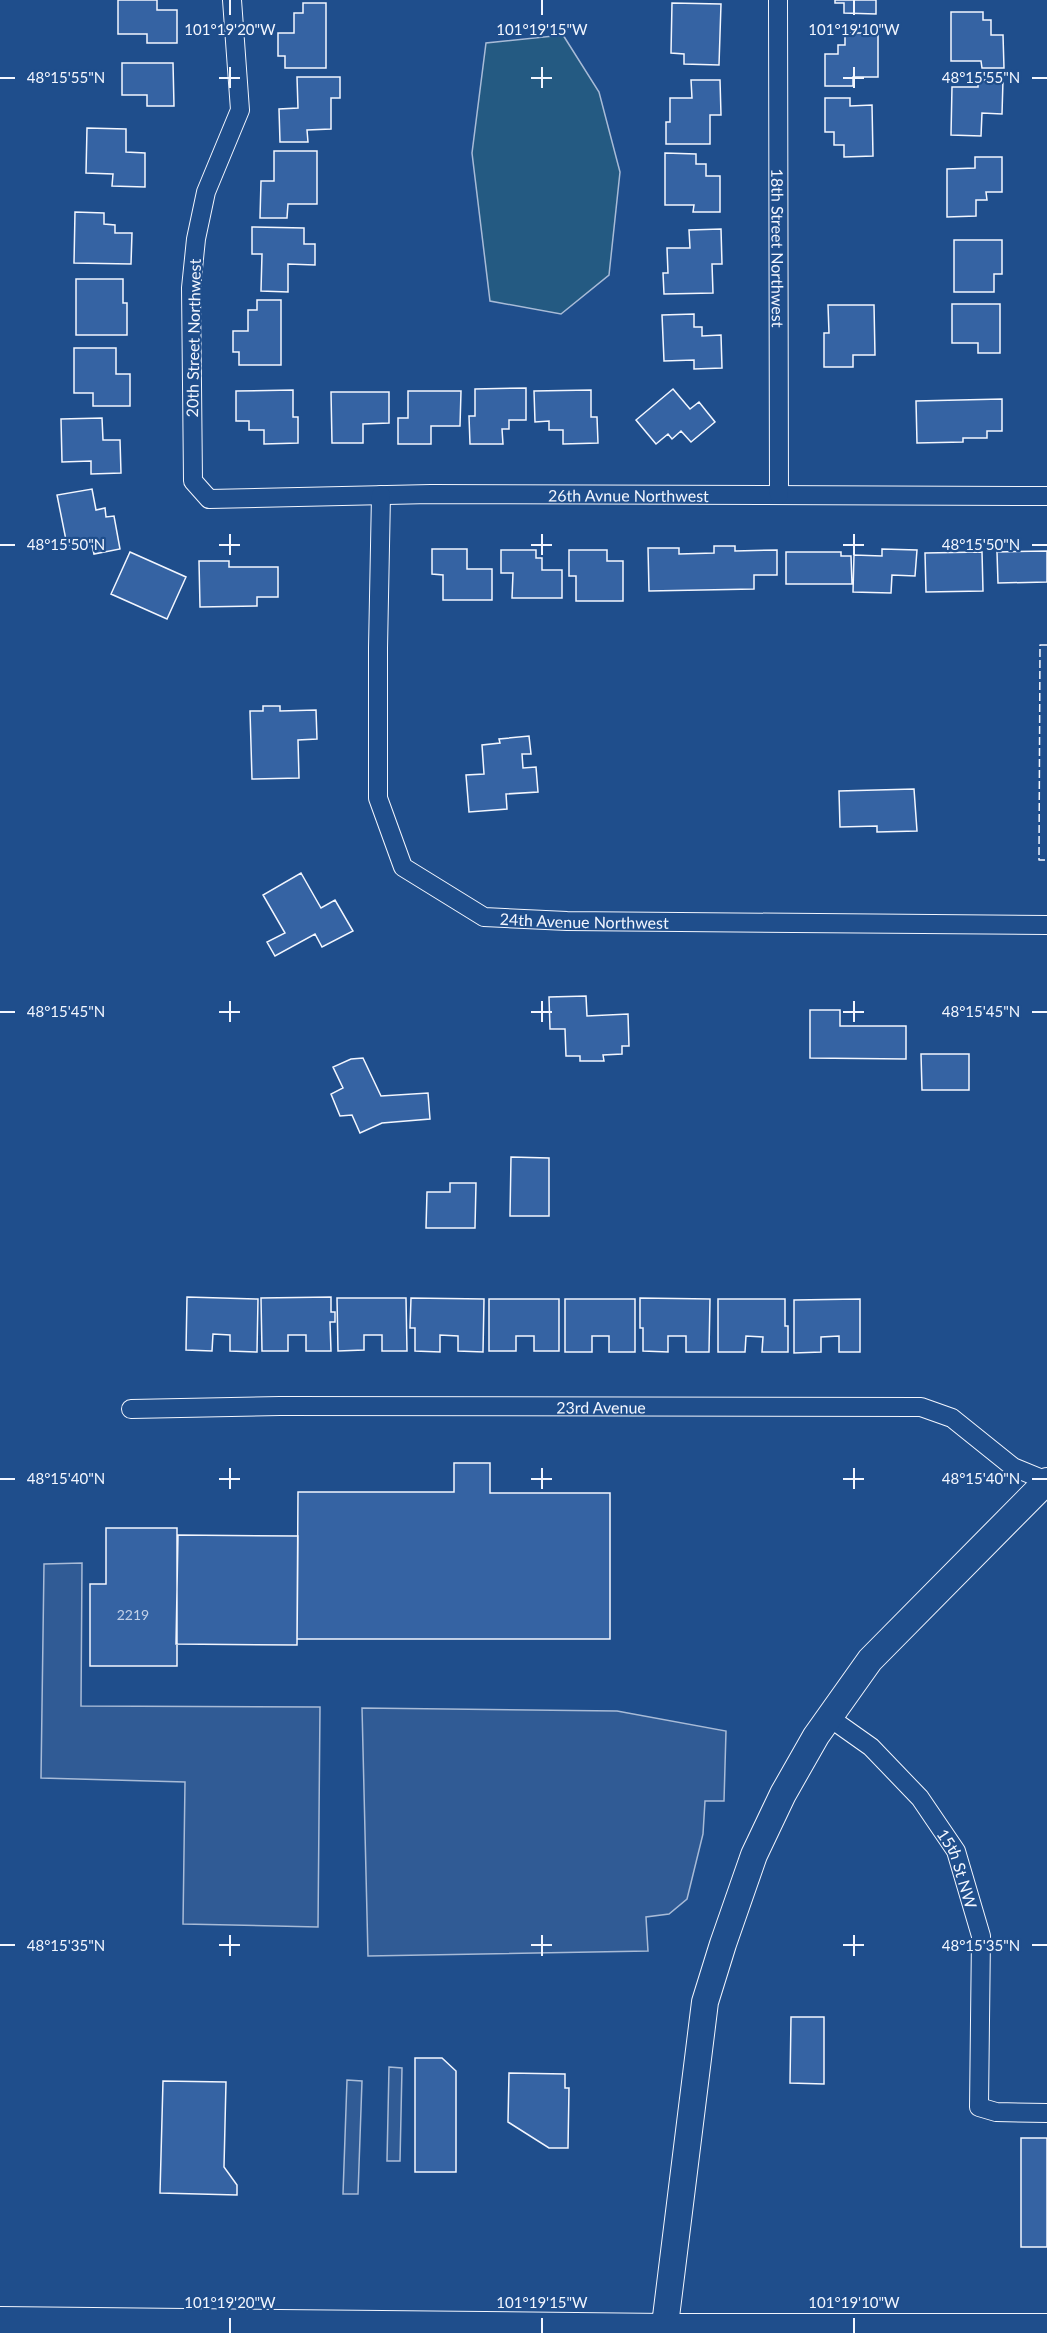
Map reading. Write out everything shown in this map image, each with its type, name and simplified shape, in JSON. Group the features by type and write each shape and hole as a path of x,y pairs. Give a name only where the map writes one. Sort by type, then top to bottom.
{"street":[{"name":"20th Street Northwest","path":"209,499 193,481 191,288 196,239 206,192 240,110 232,0"},
{"name":"18th Street Northwest","path":"778,0 779,495"},
{"name":"26th Avnue Northwest","path":"209,499 381,495 1047,496"},
{"name":"24th Avenue Northwest","path":"381,495 378,798 403,867 484,917 567,921 1047,925"},
{"name":"23rd Avenue","path":"132,1409 280,1406 921,1407 952,1418 1013,1467 1047,1481"},
{"path":"664,2330 705,2002 754,1855 783,1794 830,1718 870,1660 1047,1481"},
{"name":"15th St NW","path":"830,1718 871,1747 920,1798 956,1851 981,1936 979,2107 996,2112 1047,2113"},
{"path":"0,2320 664,2330 989,2330 1047,2327"}],"shaded area":[{"path":"563,35 599,92 620,172 609,275 561,314 490,301 472,153 486,43"},
{"path":"82,1563 81,1706 320,1707 318,1927 183,1924 185,1782 41,1778 44,1564"},
{"path":"362,1708 617,1711 726,1731 724,1801 705,1801 703,1834 687,1899 669,1914 646,1917 648,1951 368,1956"},
{"path":"389,2067 402,2068 400,2161 387,2161"},
{"path":"347,2080 362,2081 358,2194 343,2194"}],"building":[{"path":"118,0 157,0 157,10 177,10 177,43 147,43 147,34 118,34"},
{"path":"835,0 876,0 876,14 844,13 844,3 835,3"},
{"path":"303,3 326,3 326,68 285,68 285,56 278,56 278,33 294,33 294,13 303,13"},
{"path":"672,3 721,4 719,65 684,64 684,54 671,53"},
{"path":"951,12 983,12 983,20 991,20 991,35 1003,35 1004,68 982,68 981,61 951,61"},
{"path":"845,33 878,33 878,77 853,77 853,86 825,86 825,54 838,54 838,45 845,45"},
{"path":"122,63 173,63 174,106 147,106 147,95 122,95"},
{"path":"297,77 340,77 340,98 331,98 331,129 307,130 308,142 280,142 279,109 298,108"},
{"path":"691,80 720,80 721,115 710,115 710,144 666,144 666,122 670,122 670,98 692,98"},
{"path":"978,80 1003,80 1002,114 982,113 981,136 951,135 952,87 978,87"},
{"path":"825,98 850,98 850,106 872,105 873,156 844,157 844,145 834,145 834,132 825,132"},
{"path":"87,128 126,129 126,152 145,153 145,187 112,186 113,174 86,173"},
{"path":"274,151 317,151 317,204 288,204 287,218 260,218 261,181 274,181"},
{"path":"665,153 696,154 696,164 706,164 706,176 720,176 720,212 693,212 694,205 665,205"},
{"path":"975,157 1002,157 1002,192 986,192 987,200 976,200 976,216 947,217 947,169 975,168"},
{"path":"75,212 104,213 104,224 115,225 115,233 132,233 131,264 74,263"},
{"path":"252,227 304,228 304,244 315,244 315,265 288,264 288,292 261,291 262,254 252,254"},
{"path":"721,229 722,264 712,264 713,293 664,294 663,273 668,273 667,248 690,248 689,230"},
{"path":"954,240 1002,240 1002,274 994,274 994,292 954,292"},
{"path":"76,279 123,279 123,303 127,303 127,335 76,335"},
{"path":"257,300 281,300 281,365 239,365 239,352 233,352 233,331 248,331 248,310 257,310"},
{"path":"952,304 1000,304 1000,353 978,353 978,343 952,343"},
{"path":"828,305 874,305 875,355 853,355 853,367 824,367 824,333 829,333"},
{"path":"694,314 694,327 702,327 702,336 721,335 722,368 694,369 694,360 664,361 662,315"},
{"path":"74,348 116,348 116,374 130,374 130,406 93,406 93,393 74,393"},
{"path":"526,388 526,420 509,420 509,429 502,429 503,444 470,444 469,416 475,416 475,389"},
{"path":"673,389 690,409 699,402 715,422 691,442 681,431 672,439 668,434 656,444 636,420"},
{"path":"293,390 293,417 298,417 298,443 264,444 264,430 249,430 249,421 236,421 236,391"},
{"path":"591,390 591,417 597,417 598,443 563,444 563,430 549,430 549,421 535,422 534,391"},
{"path":"408,391 461,391 460,426 431,426 431,444 398,444 398,418 408,418"},
{"path":"331,392 389,392 389,423 363,424 363,443 332,443"},
{"path":"1002,399 1002,431 987,431 987,438 963,438 963,442 917,443 916,401"},
{"path":"102,418 103,440 120,440 121,473 91,474 91,461 62,462 61,419"},
{"path":"92,489 96,510 105,508 106,517 114,516 120,549 94,554 91,540 67,545 57,495"},
{"path":"714,546 735,546 735,551 777,550 777,575 754,575 754,589 649,591 648,548 679,548 679,554 714,553"},
{"path":"432,549 467,549 467,569 492,569 492,600 443,600 443,575 432,574"},
{"path":"882,549 917,550 915,576 892,575 891,593 853,592 854,555 882,556"},
{"path":"501,550 536,550 536,558 542,558 542,570 562,570 562,598 512,598 513,573 501,573"},
{"path":"569,550 607,550 607,561 623,561 623,601 576,601 576,576 569,576"},
{"path":"1047,551 1047,582 998,583 997,552"},
{"path":"130,552 186,577 167,619 111,594"},
{"path":"786,552 841,552 841,556 851,556 852,584 786,584"},
{"path":"982,552 983,591 926,592 925,553"},
{"path":"199,561 229,561 229,567 278,567 278,597 257,597 257,606 200,607"},
{"path":"263,706 280,706 280,711 316,710 317,739 298,740 299,778 252,779 250,711 263,711"},
{"path":"529,736 531,754 522,754 523,768 536,767 538,792 506,794 507,809 469,812 466,775 484,774 482,745 500,743 499,739"},
{"path":"914,789 917,831 877,832 877,826 840,827 839,791"},
{"path":"301,873 321,908 335,900 353,931 322,947 315,934 275,956 267,942 285,933 263,895"},
{"path":"586,996 587,1016 628,1014 629,1046 622,1046 622,1054 603,1055 604,1061 580,1061 580,1056 566,1056 565,1029 550,1029 549,997"},
{"path":"810,1010 840,1010 840,1026 906,1026 906,1059 810,1058"},
{"path":"921,1054 969,1054 969,1090 922,1090"},
{"path":"363,1058 381,1096 428,1093 430,1119 382,1123 360,1133 352,1115 340,1116 331,1094 343,1088 333,1067 351,1059"},
{"path":"511,1157 549,1158 549,1216 510,1216"},
{"path":"450,1183 476,1183 475,1228 426,1228 427,1192 450,1192"},
{"path":"187,1297 258,1299 257,1352 230,1351 230,1335 213,1334 212,1351 186,1350"},
{"path":"331,1297 331,1312 335,1312 335,1322 330,1322 331,1351 306,1351 306,1335 288,1335 288,1351 262,1351 261,1298"},
{"path":"337,1298 406,1298 407,1351 382,1351 382,1335 364,1335 364,1350 338,1351"},
{"path":"411,1298 484,1299 483,1352 458,1351 458,1336 440,1335 440,1352 415,1351 415,1328 410,1328"},
{"path":"640,1298 710,1299 709,1352 686,1352 686,1336 668,1336 668,1352 643,1351"},
{"path":"489,1299 559,1299 559,1351 534,1351 534,1336 516,1336 516,1351 489,1351"},
{"path":"565,1299 635,1299 635,1352 609,1352 609,1336 592,1336 592,1352 565,1352"},
{"path":"718,1299 785,1299 788,1352 762,1352 763,1337 746,1336 745,1352 718,1352"},
{"path":"860,1299 860,1352 839,1352 839,1336 821,1337 821,1352 794,1353 794,1300"},
{"path":"454,1463 490,1463 490,1493 610,1493 610,1639 297,1639 298,1492 454,1492"},
{"path":"106,1528 177,1528 177,1666 90,1666 90,1584 106,1584"},
{"path":"178,1535 298,1536 297,1645 176,1644"},
{"path":"791,2017 824,2017 824,2084 790,2083"},
{"path":"415,2058 442,2058 456,2071 456,2172 415,2172"},
{"path":"509,2073 565,2074 565,2088 569,2088 568,2148 549,2148 508,2122"},
{"path":"163,2081 226,2082 224,2167 237,2185 237,2195 160,2193"},
{"path":"1021,2138 1047,2138 1047,2247 1021,2247"}],"fence":[{"path":"1047,645 1040,645 1039,860 1047,860"}]}
